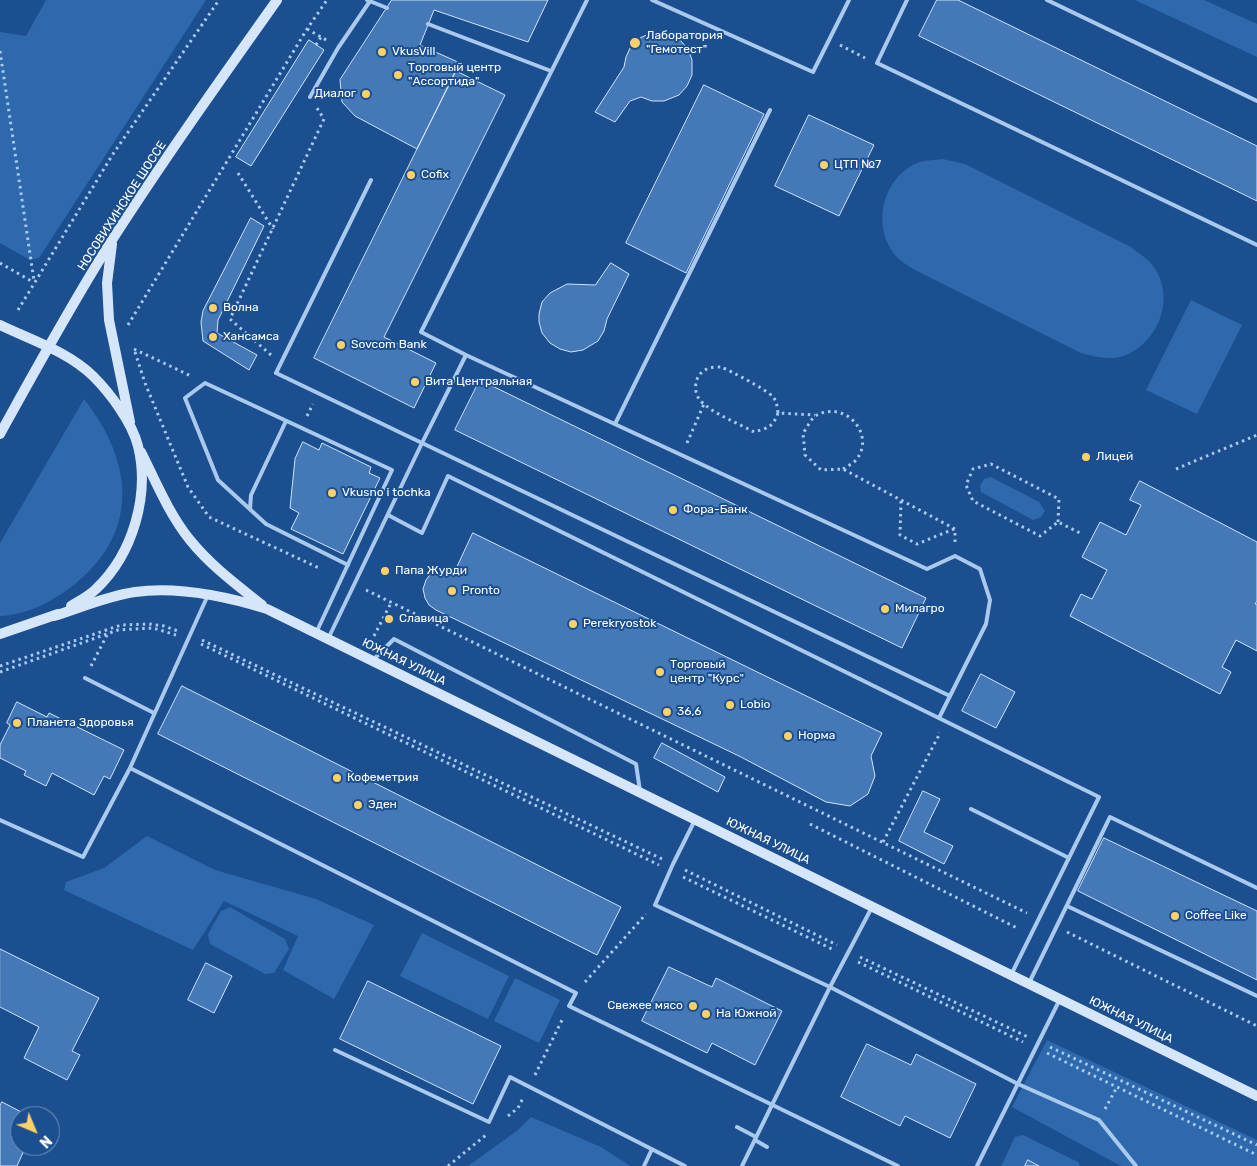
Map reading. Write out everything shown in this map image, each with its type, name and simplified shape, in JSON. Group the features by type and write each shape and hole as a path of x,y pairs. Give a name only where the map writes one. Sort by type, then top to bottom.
{"street":[{"name":"НОСОВИХИНСКОЕ ШОССЕ","path":"0,434 48,346 112,241 201,108 277,0"},
{"path":"112,241 107,284 110,320 131,429"},
{"path":"0,325 48,346 91,374 116,404 131,429 138,445 141,465 141,489 138,512 129,542 113,569 96,590 54,616 1,632"},
{"name":"ЮЖНАЯ УЛИЦА","path":"138,445 174,518 191,540 224,575 267,609"},
{"name":"ЮЖНАЯ УЛИЦА","path":"54,616 135,592 165,591 189,592 233,599 267,609 1257,1096"}],"lane":[{"path":"587,0 421,332 466,355 927,569 956,556 980,569 990,600 986,624 939,718"},
{"path":"652,0 813,72 849,0"},
{"path":"907,0 877,63 1257,245"},
{"path":"1047,0 1257,101"},
{"path":"310,96 368,1 387,8"},
{"path":"428,24 551,71"},
{"path":"615,424 770,110"},
{"path":"371,180 276,373 950,696"},
{"path":"328,639 466,355"},
{"path":"316,633 348,565 392,470 205,383 185,398 218,480 266,524 348,565"},
{"path":"250,509 251,495 286,421"},
{"path":"388,514 422,533 448,476 1099,797 1011,975"},
{"path":"0,820 83,857 130,768 208,595"},
{"path":"372,661 394,639 636,764 641,793"},
{"path":"85,678 154,713"},
{"path":"130,768 576,993 569,1006 898,1166"},
{"path":"971,808 1069,858"},
{"path":"1029,984 1110,817 1257,888"},
{"path":"695,820 655,905 830,988 1018,1084 1099,1120 1136,1166"},
{"path":"1067,906 1257,996"},
{"path":"742,1166 872,907"},
{"path":"977,1166 1060,999"},
{"path":"335,1050 489,1122 510,1077 685,1166"},
{"path":"736,1128 767,1147"},
{"path":"644,1166 652,1149"}],"path":[{"path":"18,310 113,154 219,0"},
{"path":"126,328 307,28 327,0"},
{"path":"307,28 338,48"},
{"path":"316,45 321,37"},
{"path":"830,40 877,63"},
{"path":"0,51 34,282"},
{"path":"281,363 230,319 324,119"},
{"path":"238,173 273,229"},
{"path":"0,263 34,282"},
{"path":"134,349 205,383"},
{"path":"720,367 770,394 776,402 778,413 775,421 768,428 754,432 704,404 696,394 695,388 698,377 703,371 720,367"},
{"path":"301,428 318,393"},
{"path":"682,454 704,404"},
{"path":"778,413 816,415 832,411 848,415 860,427 863,444 857,459 843,469"},
{"path":"816,415 803,433 805,455 821,470 843,469 955,529"},
{"path":"1176,469 1257,435"},
{"path":"991,464 1059,499 1058,522 1040,536 972,501 966,485 973,469 991,464"},
{"path":"901,500 900,535 917,544 955,529"},
{"path":"1058,522 1082,534"},
{"path":"955,529 956,556"},
{"path":"354,585 1038,918"},
{"path":"374,636 391,603"},
{"path":"0,666 121,626 149,624 164,626 189,636 673,864 850,952 1257,1145"},
{"path":"0,672 118,630 153,628 189,636 1257,1155"},
{"path":"85,678 107,634"},
{"path":"883,842 938,735"},
{"path":"810,824 1030,935"},
{"path":"576,993 655,905"},
{"path":"1056,927 1257,1026"},
{"path":"1099,1120 1116,1087"}],"shaded area":[{"path":"46,0 206,0 39,258 30,260 0,243 0,32 26,36"},
{"path":"1135,0 1204,0 1257,24 1257,57"},
{"path":"943,159 965,164 1131,247 1147,259 1158,273 1164,300 1162,314 1149,338 1138,348 1120,357 1103,358 1081,353 915,270 900,260 888,244 884,230 882,217 884,203 889,190 897,178 907,169 920,162"},
{"path":"1191,300 1242,325 1197,414 1146,390"},
{"path":"84,399 101,424 113,448 120,473 122,498 119,522 109,545 93,567 70,588 28,611 0,616 0,543"},
{"path":"991,477 1039,502 1045,511 1041,517 1033,520 981,492 980,486 984,479"},
{"path":"147,836 215,870 316,899 374,925 334,999 283,970 298,936 224,901 193,950 64,890 66,882 104,868"},
{"path":"230,907 285,939 289,949 274,973 265,974 210,944 208,934 221,911"},
{"path":"422,933 509,976 488,1019 400,976"},
{"path":"515,978 560,1000 539,1043 494,1021"},
{"path":"1047,1040 1257,1140 1257,1166 1121,1166 1012,1107"},
{"path":"531,1117 601,1147 630,1166 468,1166 518,1130"},
{"path":"1023,1135 1078,1162 1080,1166 1001,1166 1015,1137"}],"building":[{"name":"Торговый центр \"Ассортида\"","path":"392,0 548,0 528,42 434,10 420,45 460,63 417,149 355,116 342,102 340,80"},
{"path":"937,0 958,0 1257,146 1257,201 919,36"},
{"path":"652,33 664,33 680,40 688,49 692,60 692,75 687,86 679,95 664,101 652,101 641,97 630,101 615,122 595,112 624,67 631,46 640,38"},
{"path":"309,40 324,50 251,166 236,157"},
{"path":"456,71 505,95 384,337 436,363 414,408 314,358"},
{"path":"704,85 764,114 686,273 626,243"},
{"name":"ЦТП №7","path":"809,115 874,145 839,216 775,186"},
{"path":"251,218 264,226 218,320 217,333 257,355 249,370 203,341 201,322 203,311"},
{"path":"611,263 629,274 598,341 583,350 571,352 560,349 550,343 542,333 539,322 542,302 550,293 567,284 595,285"},
{"path":"480,380 926,598 902,648 455,430"},
{"name":"Vkusno i tochka","path":"303,442 319,450 322,443 371,467 369,473 380,478 343,554 291,529 299,513 290,508 295,459"},
{"path":"1140,481 1257,542 1257,601 1255,604 1257,604 1257,651 1236,640 1222,667 1231,672 1220,694 1070,616 1081,594 1092,599 1107,570 1082,557 1100,522 1126,535 1141,505 1130,500"},
{"name":"Торговый центр \"Курс\"","path":"473,533 882,733 871,756 875,776 868,794 850,806 826,802 741,757 436,610 429,605 425,598 423,589 426,580 432,572 439,568 456,568"},
{"path":"981,674 1015,692 996,728 962,711"},
{"path":"182,686 621,907 597,955 158,734"},
{"path":"17,702 47,717 49,713 124,750 110,779 104,776 94,795 52,773 46,786 24,775 26,771 0,758 0,745 10,725 7,723"},
{"path":"662,743 725,777 718,792 654,758"},
{"path":"923,791 940,799 924,832 953,846 944,864 899,841"},
{"path":"1104,838 1257,911 1257,980 1078,891"},
{"path":"0,949 99,998 72,1051 80,1055 67,1080 24,1058 39,1027 0,1007"},
{"path":"206,963 232,976 214,1013 188,1000"},
{"path":"669,967 712,987 716,978 782,1011 755,1065 712,1043 707,1053 642,1021"},
{"path":"368,981 501,1046 473,1104 340,1039"},
{"path":"867,1044 911,1065 916,1054 976,1084 950,1138 905,1116 900,1126 841,1097"},
{"path":"2,1102 10,1106 10,1156 22,1156 17,1166 0,1166 0,1106"},
{"path":"1028,1160 1039,1166 1025,1166"}],"place":[{"name":"Лаборатория \"Гемотест\"","path":"635,43"},
{"name":"VkusVill","path":"382,52"},
{"name":"Торговый центр \"Ассортида\"","path":"398,75"},
{"name":"Диалог","path":"366,94"},
{"name":"ЦТП №7","path":"824,165"},
{"name":"Cofix","path":"411,175"},
{"name":"Волна","path":"213,308"},
{"name":"Хансамса","path":"213,337"},
{"name":"Sovcom Bank","path":"341,345"},
{"name":"Вита Центральная","path":"415,382"},
{"name":"Лицей","path":"1086,457"},
{"name":"Vkusno i tochka","path":"332,493"},
{"name":"Фора-Банк","path":"673,510"},
{"name":"Папа Журди","path":"385,571"},
{"name":"Pronto","path":"452,591"},
{"name":"Милагро","path":"885,609"},
{"name":"Славица","path":"389,619"},
{"name":"Perekryostok","path":"573,624"},
{"name":"Торговый центр \"Курс\"","path":"660,672"},
{"name":"Lobio","path":"730,705"},
{"name":"36,6","path":"667,712"},
{"name":"Планета Здоровья","path":"17,723"},
{"name":"Норма","path":"788,736"},
{"name":"Кофеметрия","path":"337,778"},
{"name":"Эден","path":"358,805"},
{"name":"Coffee Like","path":"1175,916"},
{"name":"Свежее мясо","path":"693,1006"},
{"name":"На Южной","path":"706,1014"}]}
